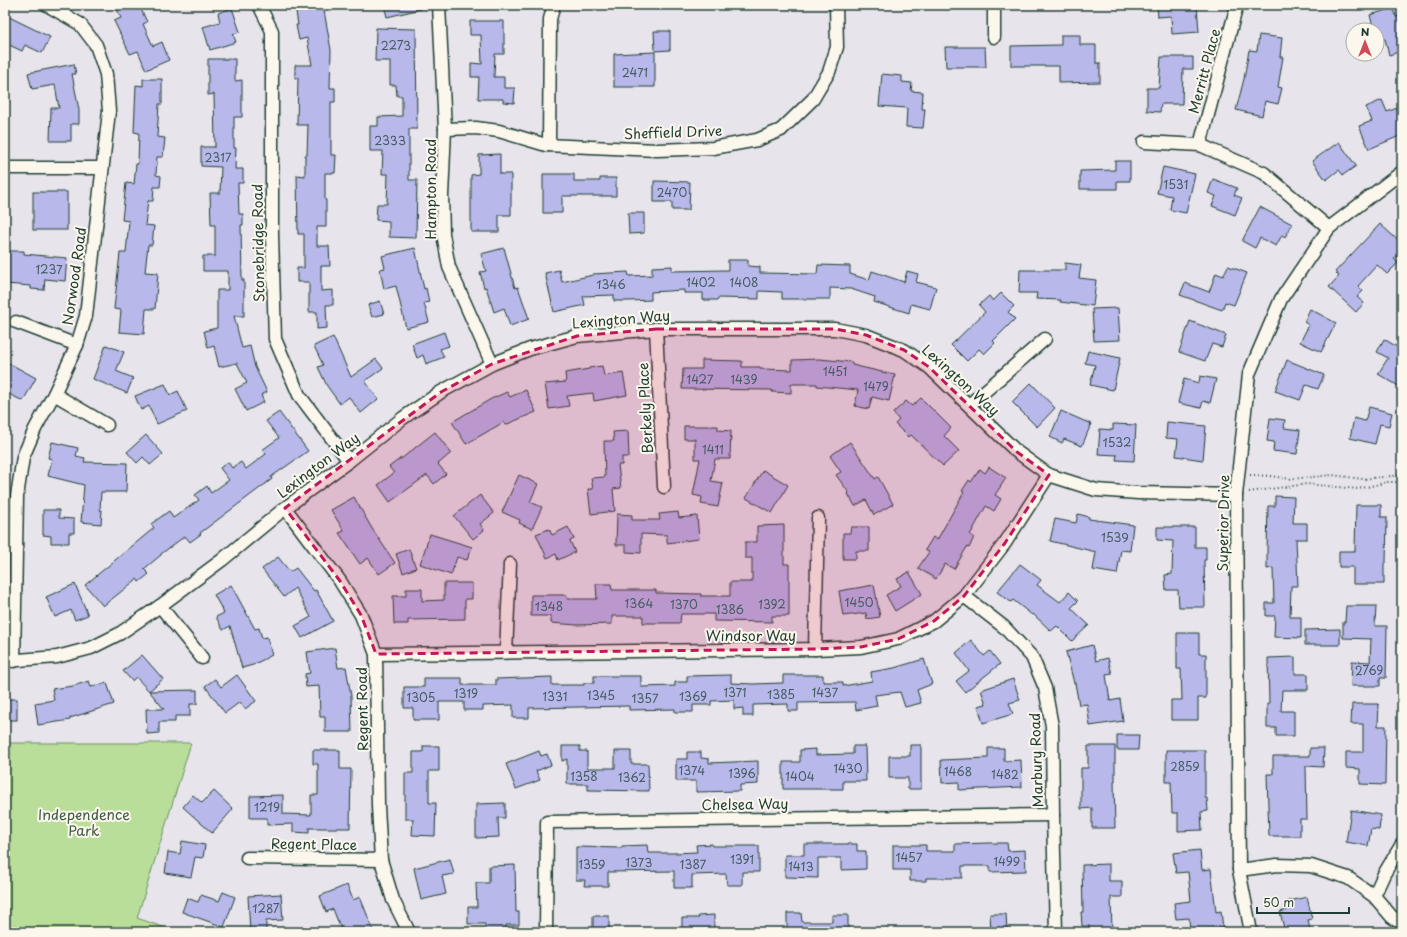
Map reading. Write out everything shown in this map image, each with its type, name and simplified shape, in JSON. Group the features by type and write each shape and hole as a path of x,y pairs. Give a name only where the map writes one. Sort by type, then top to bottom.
{"street":[{"name":"Norwood Road","path":"10,661 17,496 23,457 35,429 54,394 77,345 86,316 109,111 106,74 96,45 80,24 47,5"},
{"name":"Stonebridge Road","path":"258,5 272,31 272,234 275,339 298,395 349,461"},
{"name":"Hampton Road","path":"440,5 445,129 442,196 443,234 449,267 492,364"},
{"path":"549,145 550,19 554,5"},
{"name":"Sheffield Drive","path":"445,129 476,128 499,131 549,145 657,150 713,148 757,140 781,130 813,99 829,72 837,47 836,5"},
{"path":"994,5 994,37"},
{"name":"Merritt Place","path":"1200,145 1237,5"},
{"path":"1144,142 1200,145 1264,173 1328,228"},
{"path":"5,168 102,168"},
{"name":"Superior Drive","path":"1251,932 1239,870 1236,495 1249,374 1281,299 1328,228 1402,172"},
{"path":"16,322 77,345"},
{"name":"Lexington Way","path":"10,661 57,657 90,648 119,634 222,560 285,508 349,461 403,418 441,392 492,364 530,349 577,336 656,329 834,329 866,335 904,350 929,367 1017,452 1049,476 1096,490 1138,493 1236,495"},
{"name":"Berkely Place","path":"656,329 664,486"},
{"path":"970,405 1046,339"},
{"path":"54,394 107,425"},
{"name":"Windsor Way","path":"376,654 815,650 860,647 898,639 934,621 964,596 1005,543 1049,476"},
{"name":"Regent Road","path":"285,508 340,581 361,615 376,654 378,806 381,860 393,900 409,932"},
{"path":"815,650 818,518"},
{"path":"506,652 510,564"},
{"name":"Marbury Road","path":"964,596 1004,627 1032,657 1046,688 1052,726 1056,932"},
{"path":"160,606 202,658"},
{"name":"Chelsea Way","path":"546,932 547,822 1053,815"},
{"path":"1374,896 1384,874 1402,844"},
{"name":"Regent Place","path":"247,858 381,860"},
{"path":"1239,870 1277,865 1311,866 1348,878 1374,896 1392,917 1402,924"}],"path":[{"path":"1238,476 1270,476 1291,478 1332,475 1363,479 1402,475"},
{"path":"1236,495 1254,490 1307,484 1358,489 1388,482 1402,482"}],"highlighted area":[{"path":"656,329 835,329 866,335 904,350 929,367 1017,452 1049,475 1005,543 964,596 934,621 898,639 861,647 815,649 376,654 361,615 340,581 285,508 441,392 492,364 577,336"}],"green space":[{"name":"Independence Park","path":"5,743 191,743 137,918 177,932 5,932"}],"building":[{"path":"115,5 139,5 147,22 143,24 153,46 162,42 169,60 146,70 138,51 130,54 114,21 121,18"},
{"path":"295,5 323,5 331,50 330,88 335,88 335,102 331,102 331,155 336,155 335,173 325,173 326,227 317,227 317,246 329,246 330,266 321,266 321,291 333,290 333,305 326,305 327,328 317,329 317,312 309,312 309,282 297,282 297,268 304,268 304,234 298,234 297,175 305,176 305,155 307,155 308,125 297,125 298,78 295,78 295,65 312,65 307,38 299,40 296,25 298,25"},
{"path":"384,5 421,5 421,9 387,17"},
{"path":"1157,5 1197,5 1199,32 1172,34 1171,16 1158,17"},
{"path":"232,8 240,32 233,34 236,42 210,50 203,27 220,22 218,13"},
{"path":"1394,8 1396,17 1402,15 1402,51 1389,55 1385,39 1385,22 1372,22 1370,15"},
{"path":"5,15 50,37 42,53 25,45 22,51 5,43"},
{"path":"470,21 504,21 504,54 495,54 494,77 504,77 504,88 515,88 514,103 503,102 503,99 478,99 479,77 471,77 471,63 482,64 481,35 470,35"},
{"path":"376,28 416,29 417,129 409,129 409,180 417,180 416,238 389,237 389,221 376,220 377,204 387,204 388,174 382,174 383,151 370,151 370,126 378,126 378,117 402,116 402,96 397,96 396,85 390,85 390,61 375,61"},
{"path":"654,31 670,31 670,50 655,51"},
{"path":"1061,35 1080,35 1080,45 1096,45 1096,63 1100,63 1100,82 1059,83 1059,66 1011,66 1011,46 1061,45"},
{"path":"1259,35 1282,38 1280,57 1283,57 1278,87 1282,88 1278,104 1265,101 1262,116 1236,110 1244,79 1249,50 1257,51"},
{"path":"945,47 985,47 986,67 946,67"},
{"path":"655,52 655,87 614,87 614,54"},
{"path":"1161,57 1193,57 1193,69 1183,69 1182,104 1161,104 1160,112 1147,111 1147,88 1159,88"},
{"path":"208,59 235,59 235,81 242,80 242,117 234,117 234,148 236,148 235,169 243,169 243,183 238,183 239,214 243,214 243,225 241,225 244,316 234,316 242,348 250,346 255,367 267,392 261,395 264,402 246,411 235,389 247,383 237,363 219,367 214,346 208,348 204,331 217,328 217,290 228,290 228,271 203,271 203,256 215,256 215,225 211,225 210,193 220,193 221,167 201,166 201,147 215,147 214,94 208,95"},
{"path":"74,64 76,74 72,74 79,110 79,124 71,124 71,141 50,141 51,108 59,108 55,85 32,89 28,73"},
{"path":"882,74 902,76 902,82 912,83 911,91 923,92 922,109 925,109 923,128 906,127 907,108 879,106"},
{"path":"143,79 162,79 162,104 159,104 157,137 165,138 163,157 157,157 156,175 161,176 160,187 154,187 153,201 148,201 145,225 154,226 152,245 148,245 145,272 158,273 155,309 146,309 144,334 119,332 121,310 114,309 120,253 126,253 129,221 122,220 126,183 134,184 136,164 138,164 139,133 134,132 136,85 143,86"},
{"path":"1382,100 1387,112 1402,106 1402,135 1369,149 1359,126 1372,121 1366,107"},
{"path":"1339,142 1356,166 1343,175 1339,170 1326,180 1312,161"},
{"path":"500,154 500,174 511,174 511,215 499,215 499,232 471,232 471,175 479,174 479,155"},
{"path":"1115,161 1130,161 1130,181 1117,181 1117,189 1080,189 1080,171 1115,170"},
{"path":"1163,167 1195,174 1186,213 1170,210 1172,196 1157,193"},
{"path":"543,174 574,174 574,181 600,181 600,178 616,178 616,196 562,196 562,213 543,213"},
{"path":"1213,179 1237,188 1234,195 1242,198 1235,215 1212,206 1216,196 1208,193"},
{"path":"654,181 690,182 689,210 672,210 672,202 654,202"},
{"path":"33,192 67,192 67,230 33,230"},
{"path":"1260,207 1292,224 1285,237 1282,235 1276,246 1260,238 1255,248 1242,241"},
{"path":"628,213 644,213 644,233 629,234"},
{"path":"1380,224 1402,244 1402,252 1394,259 1398,263 1387,274 1377,265 1358,286 1363,291 1357,297 1364,303 1356,312 1329,287 1339,276 1335,272"},
{"path":"415,248 424,289 426,288 429,302 424,303 429,322 406,328 396,286 384,289 380,269 385,268 382,256"},
{"path":"504,248 515,288 518,287 529,319 510,326 504,308 494,312 486,287 484,288 480,272 486,271 481,254"},
{"path":"9,251 24,251 24,254 67,258 65,281 45,279 44,290 31,289 31,286 5,284 5,253 9,253"},
{"path":"728,260 748,260 748,266 760,267 760,273 817,274 818,265 850,266 850,274 869,280 872,271 904,282 907,271 918,274 916,282 936,287 930,309 911,304 909,313 874,302 875,297 851,289 830,288 830,299 782,299 782,292 759,291 759,299 718,298 718,300 703,300 703,293 684,293 684,290 651,292 651,300 614,301 614,295 583,296 585,305 554,312 545,273 559,270 562,282 593,274 628,272 629,276 652,275 652,267 672,266 672,271 728,270"},
{"path":"1065,263 1081,265 1079,278 1096,280 1093,306 1060,302 1061,300 1036,299 1037,293 1019,293 1020,270 1065,270"},
{"path":"1228,266 1247,273 1234,305 1225,302 1222,310 1180,295 1185,283 1209,292 1216,273 1223,276"},
{"path":"1001,293 1014,306 1008,312 1015,319 993,341 995,343 984,354 979,349 967,361 951,345 985,312 979,305 989,296 993,301"},
{"path":"380,301 384,314 372,317 368,305"},
{"path":"1118,308 1120,340 1094,341 1092,309"},
{"path":"1310,309 1336,323 1321,352 1300,342 1309,325 1304,322"},
{"path":"1190,321 1226,335 1222,347 1212,344 1205,361 1179,352"},
{"path":"444,332 449,346 440,349 444,357 426,364 423,355 417,358 412,344"},
{"path":"333,337 351,377 376,359 383,368 365,381 378,399 361,413 349,397 340,404 327,386 318,367 323,365 314,346"},
{"path":"1384,339 1402,350 1402,388 1378,374 1388,358 1377,352"},
{"path":"106,345 124,352 116,371 133,378 127,393 93,379"},
{"path":"1088,351 1120,358 1113,390 1090,385 1095,365 1085,363"},
{"path":"819,359 852,362 852,365 895,375 889,401 872,397 869,409 855,406 858,390 817,386 817,384 791,384 791,393 772,392 772,390 682,389 683,369 702,369 702,360 742,361 742,367 792,370 792,360"},
{"path":"1287,360 1324,375 1318,389 1306,385 1300,400 1275,391"},
{"path":"5,361 36,378 23,401 5,392"},
{"path":"602,366 604,376 623,373 627,395 594,401 593,393 567,396 569,406 549,409 545,384 566,382 565,373"},
{"path":"1200,376 1216,379 1210,403 1203,401 1201,408 1178,403 1184,379 1199,383"},
{"path":"1031,383 1055,408 1037,427 1012,402"},
{"path":"165,384 170,395 178,391 187,411 157,424 149,406 141,410 135,396"},
{"path":"526,390 536,412 505,425 504,422 466,444 452,422 491,399 507,392 510,397"},
{"path":"921,398 951,428 944,436 959,451 943,466 911,435 908,437 895,424 899,420 893,413 906,401 912,406"},
{"path":"1369,407 1392,413 1389,426 1380,424 1375,444 1350,438 1354,418 1365,421"},
{"path":"1061,411 1091,424 1082,446 1064,439 1062,443 1050,437"},
{"path":"279,412 308,451 271,477 272,479 190,542 185,536 161,554 144,569 149,574 139,582 137,579 103,606 85,585 154,528 151,524 169,511 173,518 199,500 195,495 207,486 211,493 229,480 220,468 228,462 232,468 241,462 246,469 266,454 262,450 279,438 266,421"},
{"path":"1270,418 1285,420 1284,428 1300,430 1297,454 1273,451 1274,442 1267,441"},
{"path":"1167,422 1206,426 1203,460 1176,456 1178,439 1166,438"},
{"path":"1113,424 1136,425 1134,461 1116,460 1117,455 1098,454 1100,429 1113,430"},
{"path":"684,426 718,426 718,430 731,431 730,459 715,459 711,481 723,483 718,507 701,504 702,497 693,495 700,459 695,459 695,439 684,439"},
{"path":"628,431 629,457 622,457 622,465 618,465 621,488 613,489 615,511 591,514 588,489 593,489 591,478 605,477 604,441 614,441 613,432"},
{"path":"435,432 451,453 438,464 446,474 434,484 427,475 390,502 378,485 394,473 389,467"},
{"path":"146,435 163,454 150,465 143,457 137,463 127,452"},
{"path":"52,442 78,448 76,456 85,458 84,462 127,463 126,492 101,492 101,524 81,522 84,485 48,476 52,459 48,458"},
{"path":"850,442 875,479 878,477 893,504 874,515 866,500 855,506 848,494 849,493 836,475 841,472 830,456"},
{"path":"989,467 1006,478 995,495 1001,499 994,511 986,506 970,535 974,537 969,548 967,547 954,569 945,564 936,579 918,568 929,552 925,550 933,537 937,540 964,492 962,491 969,480 971,482 980,469 985,473"},
{"path":"763,470 788,485 772,513 746,498"},
{"path":"519,475 538,484 530,502 542,507 532,529 519,523 520,520 502,512"},
{"path":"480,495 494,513 480,524 484,530 473,539 454,516"},
{"path":"1275,496 1294,497 1293,523 1307,523 1307,539 1296,539 1298,586 1291,586 1290,617 1301,617 1301,638 1274,637 1275,616 1266,616 1266,603 1274,603 1273,568 1267,569 1267,553 1268,506 1275,506"},
{"path":"354,497 371,527 395,563 379,574 368,558 360,564 339,533 344,531 331,510"},
{"path":"1356,505 1381,505 1381,517 1387,517 1384,584 1353,584 1353,567 1339,567 1339,551 1355,551"},
{"path":"43,510 59,510 59,518 74,519 74,533 69,533 69,543 51,543 51,536 43,535"},
{"path":"678,512 679,518 697,516 699,539 667,543 667,535 641,534 641,553 626,552 626,545 616,545 617,514 632,515 632,520 660,520 659,514"},
{"path":"1078,514 1089,517 1089,519 1133,525 1130,551 1121,550 1117,574 1093,570 1096,552 1050,541 1055,519 1076,523"},
{"path":"784,525 784,564 789,564 789,616 772,616 772,622 714,621 714,614 681,614 680,623 643,623 643,616 612,616 612,624 577,625 551,623 551,616 531,616 531,595 567,595 567,599 597,599 596,584 611,584 612,590 656,590 656,593 730,596 730,582 752,582 752,558 745,558 745,542 757,542 757,526"},
{"path":"568,527 574,539 570,541 575,552 558,560 556,554 547,558 536,534 549,529 552,535"},
{"path":"851,527 869,527 869,551 856,551 856,559 843,559 843,533 850,533"},
{"path":"1157,527 1195,527 1195,547 1206,547 1206,560 1204,560 1205,607 1179,607 1178,590 1166,590 1165,575 1172,574 1173,541 1157,540"},
{"path":"430,534 472,547 467,560 457,557 451,575 420,564"},
{"path":"409,549 416,568 403,573 396,554"},
{"path":"278,557 290,572 296,568 314,591 316,590 333,621 302,638 295,626 311,617 295,588 284,597 262,569"},
{"path":"1020,564 1041,580 1037,585 1060,602 1069,592 1078,601 1071,608 1089,625 1072,641 1057,626 1051,631 1033,614 1032,615 1013,600 1011,602 997,592"},
{"path":"909,572 922,594 895,611 886,595 901,586 897,579"},
{"path":"444,583 472,583 472,599 465,599 465,619 408,620 408,624 394,624 393,596 406,596 406,589 422,589 422,601 444,600"},
{"path":"75,584 88,615 75,620 71,610 55,617 46,597"},
{"path":"231,585 255,629 259,628 262,638 267,637 272,655 253,665 242,668 230,626 223,630 216,617 224,613 214,595"},
{"path":"874,585 880,617 867,619 866,613 843,616 839,591"},
{"path":"1346,606 1376,606 1375,626 1387,626 1386,678 1380,678 1380,686 1351,686 1352,661 1370,662 1371,639 1343,638 1343,622 1345,622"},
{"path":"1340,629 1340,645 1305,645 1305,630"},
{"path":"1177,633 1199,633 1199,654 1206,654 1206,698 1198,698 1198,720 1171,720 1171,700 1182,700 1181,669 1177,669"},
{"path":"971,640 984,656 990,651 1000,664 965,692 956,681 969,671 956,653"},
{"path":"1092,645 1096,661 1108,658 1112,674 1106,675 1110,701 1120,699 1123,721 1090,726 1087,704 1079,705 1075,683 1066,652"},
{"path":"335,648 338,668 346,667 351,696 352,732 325,732 325,717 320,717 319,686 306,687 305,674 310,673 307,652"},
{"path":"142,655 163,679 149,691 136,677 132,681 123,671"},
{"path":"1295,657 1295,674 1308,674 1308,690 1282,690 1281,711 1294,711 1294,736 1276,736 1276,728 1267,728 1267,704 1269,704 1268,658"},
{"path":"924,659 932,684 917,690 921,703 905,707 900,692 875,695 877,706 856,710 855,702 798,703 798,711 788,711 788,704 753,705 753,716 743,716 743,708 734,709 734,700 711,701 711,705 693,705 693,712 675,712 675,709 629,710 629,706 529,708 529,718 513,718 513,705 483,706 483,710 464,710 464,702 439,702 439,720 413,720 413,708 404,708 404,687 424,687 424,678 462,678 462,685 496,685 496,679 552,677 552,685 584,685 584,683 594,683 594,676 641,676 641,687 675,686 675,682 687,682 687,676 731,675 731,683 753,684 783,683 783,675 823,675 823,682 843,682 843,686 872,681 871,672 894,668"},
{"path":"237,675 256,701 245,709 240,702 225,713 205,686 215,679 221,687"},
{"path":"1013,679 1020,700 1009,703 1013,714 983,723 978,706 986,704 981,690"},
{"path":"89,681 91,687 107,683 114,704 70,718 70,720 38,725 35,703 54,700 52,689 73,686"},
{"path":"197,690 197,704 190,704 190,716 175,716 175,722 159,722 159,733 147,734 146,709 164,709 149,691"},
{"path":"5,699 17,699 17,720 5,720"},
{"path":"1352,704 1379,704 1378,726 1386,726 1385,785 1360,784 1360,769 1346,768 1346,752 1363,752 1363,724 1351,724"},
{"path":"1117,735 1139,735 1138,750 1117,750"},
{"path":"910,745 921,745 921,789 908,789 908,778 889,778 889,756 910,756"},
{"path":"423,746 439,746 439,771 429,771 429,803 436,803 435,836 412,835 413,819 405,819 405,773 413,773 413,752 423,752"},
{"path":"562,746 580,746 580,751 587,751 587,768 615,768 615,751 631,751 631,764 648,764 649,791 588,790 588,784 567,784 567,759 562,761"},
{"path":"853,746 865,746 866,781 843,781 843,789 783,789 783,762 800,762 800,750 816,749 816,755 853,754"},
{"path":"1088,746 1115,746 1115,828 1092,828 1092,808 1081,809 1081,768 1088,768"},
{"path":"988,748 1004,748 1004,761 1021,760 1022,787 959,790 959,782 942,783 941,760 988,758"},
{"path":"1310,748 1324,748 1323,767 1306,766 1307,819 1300,819 1300,836 1269,836 1267,774 1273,774 1273,756 1310,756"},
{"path":"313,750 340,750 340,769 351,769 350,828 309,828 309,833 293,832 293,824 267,825 267,818 250,818 250,796 283,795 283,814 311,815 311,795 318,795 318,764 313,764"},
{"path":"1166,750 1205,750 1205,798 1207,798 1208,811 1201,812 1202,830 1178,831 1178,813 1172,813 1171,782 1166,782"},
{"path":"539,751 541,756 547,754 551,765 536,771 540,780 516,789 506,764"},
{"path":"687,752 701,752 701,758 709,759 709,763 758,761 758,784 740,785 740,791 696,792 696,781 676,781 676,759 687,759"},
{"path":"214,791 233,809 212,833 183,807 193,795 202,803"},
{"path":"505,803 505,818 498,818 499,837 476,838 476,804"},
{"path":"1351,810 1381,815 1379,830 1371,829 1368,846 1346,842"},
{"path":"182,841 205,845 203,858 195,857 191,877 165,873 168,852 180,854"},
{"path":"1007,843 1008,851 1025,850 1026,871 990,872 990,866 962,866 962,878 926,878 926,881 910,881 910,870 893,870 893,845 926,845 926,851 955,851 955,844"},
{"path":"712,844 712,846 759,846 759,872 742,872 742,885 727,885 726,874 692,875 692,888 674,888 674,871 608,872 608,886 584,886 585,880 576,880 576,847 622,848 622,846 647,845 648,853 673,853 697,852 696,845"},
{"path":"804,844 857,844 857,851 866,851 866,869 841,870 841,858 818,858 818,878 785,877 785,855 804,855"},
{"path":"1200,850 1202,870 1211,869 1216,912 1221,911 1223,928 1190,932 1189,918 1176,919 1174,903 1191,901 1188,872 1176,873 1173,853"},
{"path":"450,859 454,874 442,876 446,894 421,900 414,868"},
{"path":"1109,864 1109,881 1122,881 1122,897 1111,897 1112,932 1089,932 1089,926 1082,926 1082,865"},
{"path":"515,865 516,912 519,912 519,925 506,925 506,932 485,932 485,924 468,924 468,907 477,907 476,883 489,883 489,866"},
{"path":"347,885 353,900 360,897 374,932 342,932 333,909 326,912 320,896"},
{"path":"223,892 235,897 224,927 182,912 187,898 198,902 201,895 219,901"},
{"path":"281,894 283,920 266,921 266,932 250,932 248,896"},
{"path":"1307,897 1312,919 1308,920 1310,930 1301,932 1285,932 1280,912 1287,910 1285,902"},
{"path":"787,913 801,913 802,922 832,922 832,915 848,915 848,932 787,932"},
{"path":"990,914 1006,914 1007,932 991,932"},
{"path":"714,915 714,932 682,932 682,918 699,918 698,916"},
{"path":"593,916 609,916 609,932 593,932"}]}
